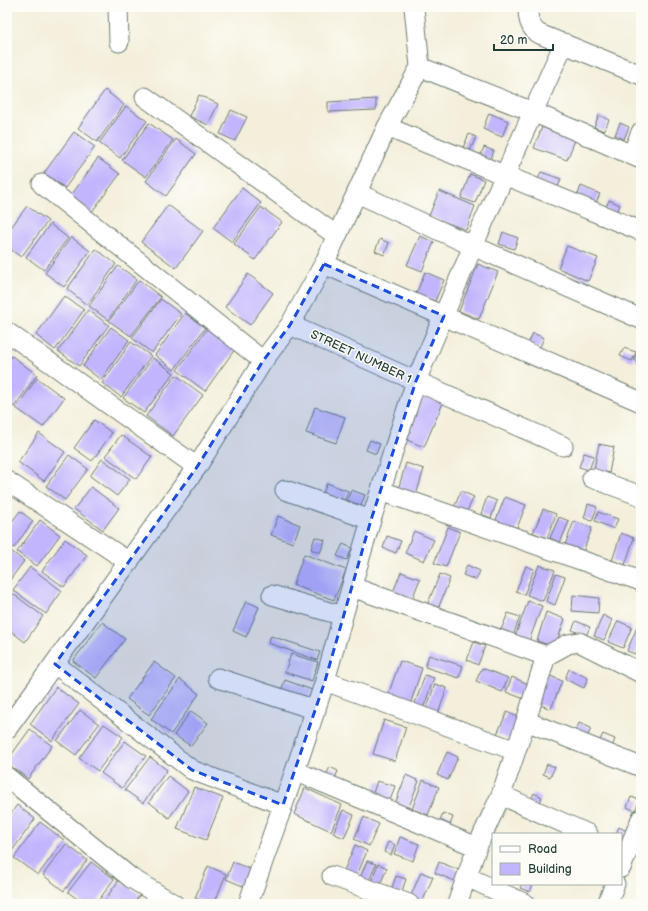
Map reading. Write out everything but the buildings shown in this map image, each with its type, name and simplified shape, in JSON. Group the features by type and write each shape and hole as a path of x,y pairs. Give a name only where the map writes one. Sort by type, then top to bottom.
{"street":[{"path":"118,7 119,42"},
{"path":"7,729 197,467 263,361 290,325 324,264 387,127 420,67 414,7"},
{"path":"528,7 528,20 531,28 537,33 641,75"},
{"path":"563,446 416,381 504,176 564,43"},
{"path":"420,67 533,112 636,157 641,132"},
{"path":"145,97 337,236"},
{"path":"387,127 641,231"},
{"path":"42,184 263,361"},
{"path":"357,193 641,319"},
{"path":"324,264 641,402"},
{"name":"STREET NUMBER 1","path":"248,904 316,710 342,616 352,587 380,490 416,381 290,325"},
{"path":"7,332 197,467"},
{"path":"592,478 641,496"},
{"path":"8,484 129,562"},
{"path":"285,490 371,520"},
{"path":"380,490 641,581"},
{"path":"352,587 546,656"},
{"path":"272,595 342,616"},
{"path":"457,904 477,846 501,795 546,656 568,644 579,642 641,673"},
{"path":"55,664 192,770 283,805"},
{"path":"218,678 316,710"},
{"path":"325,681 516,751"},
{"path":"526,721 641,767"},
{"path":"295,771 477,846"},
{"path":"7,777 131,878 174,904"},
{"path":"501,795 586,833"},
{"path":"628,856 641,819"},
{"path":"332,876 409,904"},
{"path":"467,877 526,904"},
{"path":"607,904 614,885"}],"highlighted area":[{"path":"324,264 444,316 416,381 371,520 325,681 283,805 192,770 55,664 197,467 263,361 290,325"}]}
